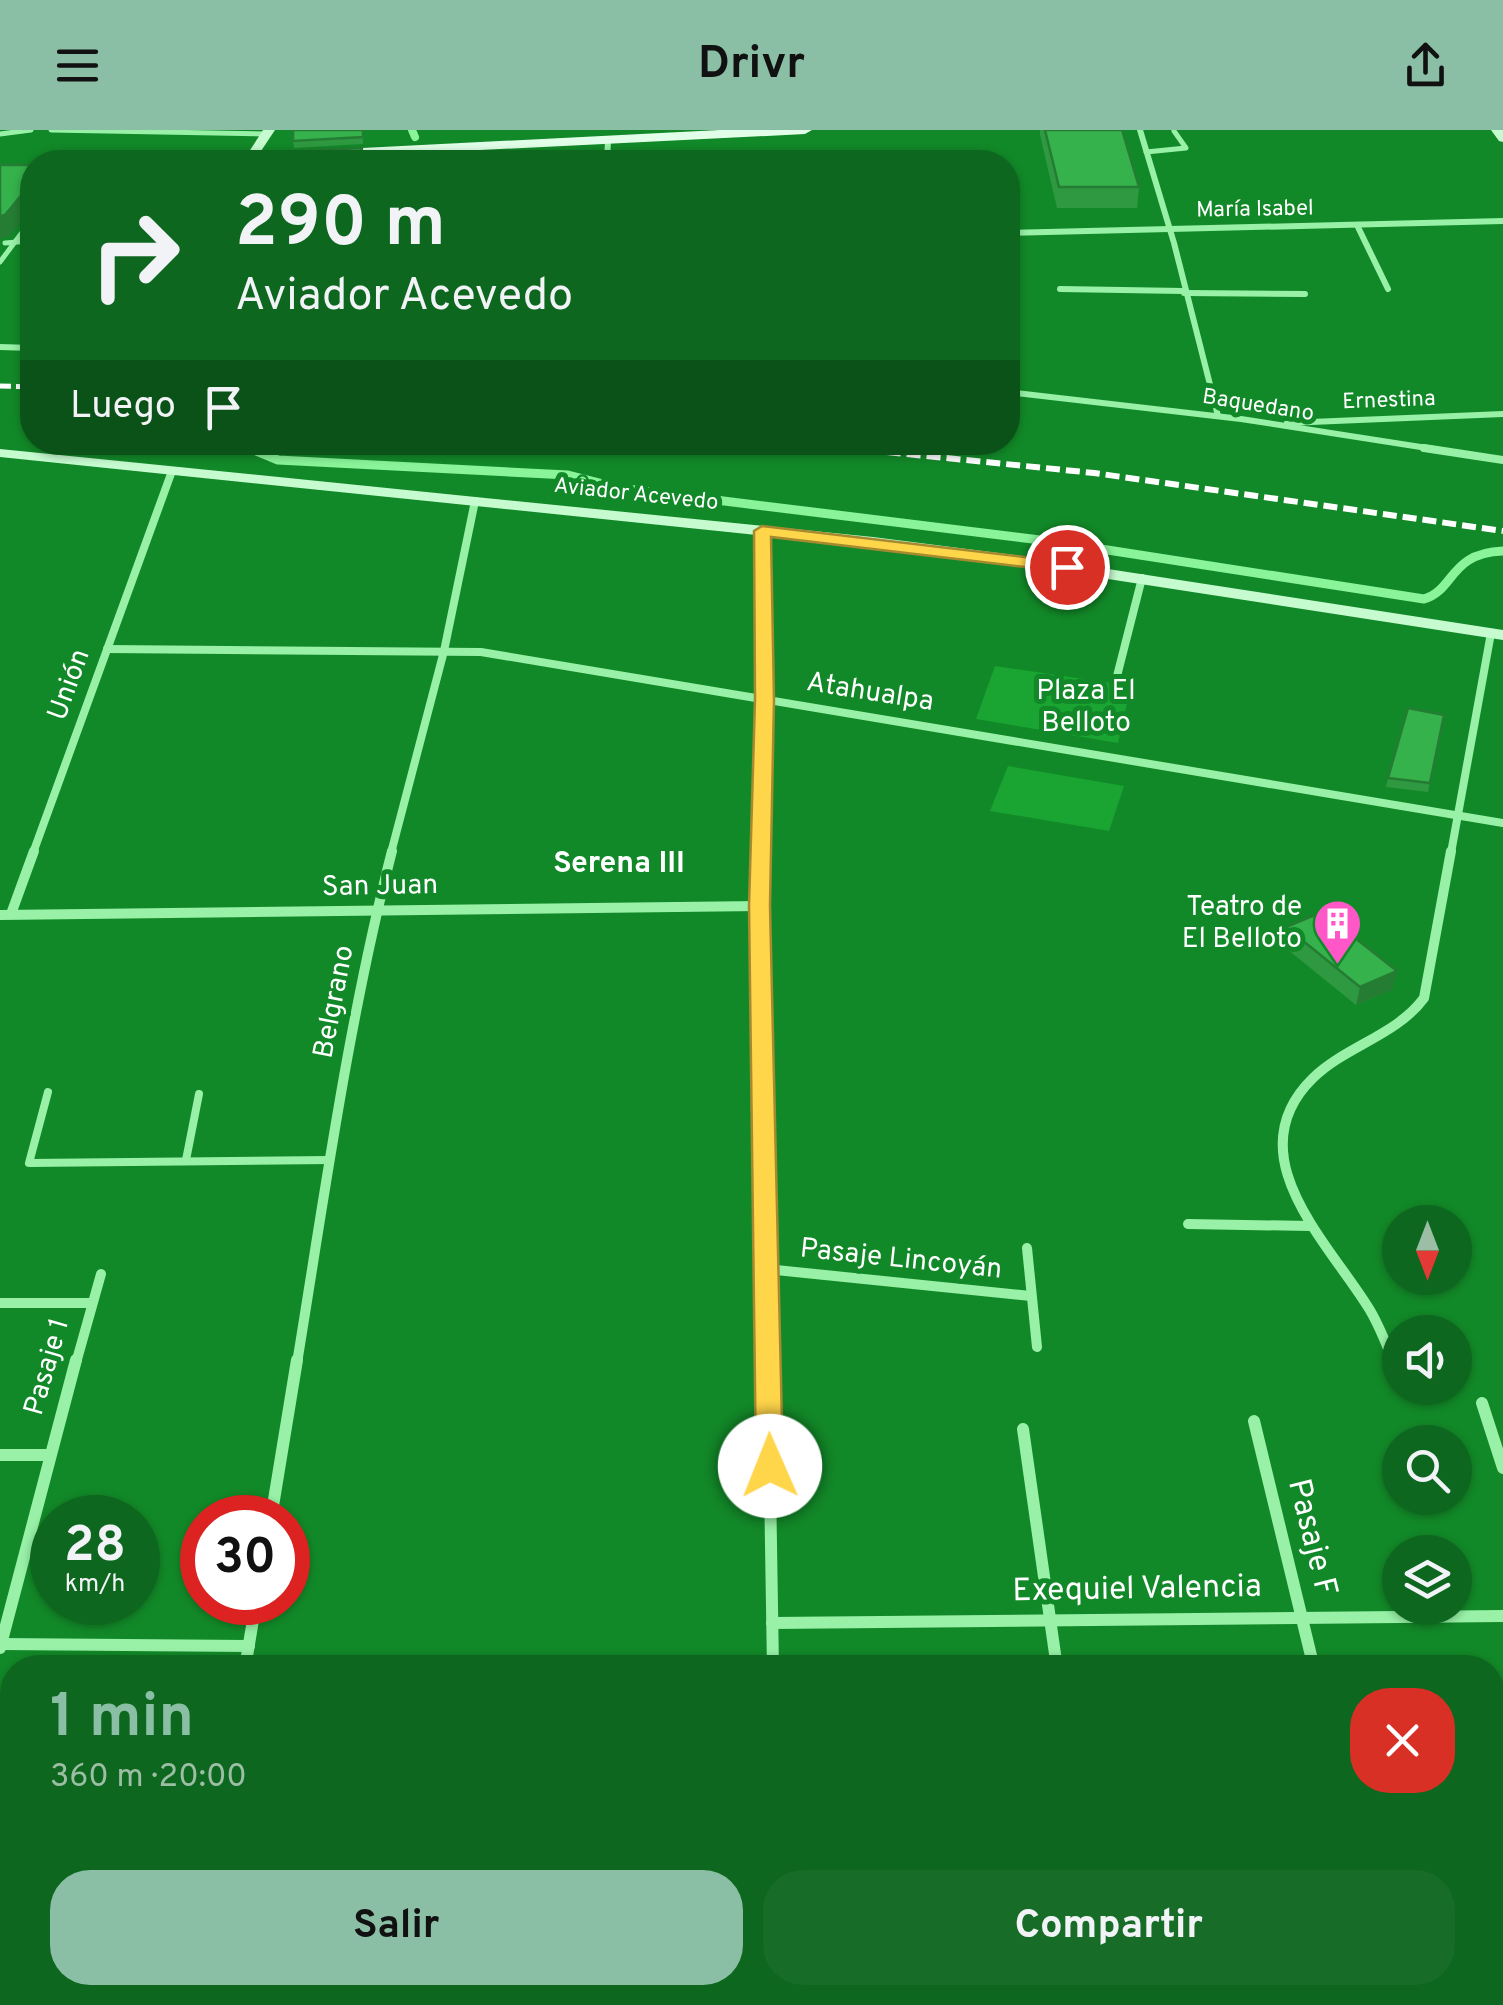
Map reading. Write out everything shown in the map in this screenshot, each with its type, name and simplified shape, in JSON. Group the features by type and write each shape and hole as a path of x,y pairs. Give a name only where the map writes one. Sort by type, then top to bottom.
{"main road":[{"path":"366,150 551,137 608,140 706,132 806,130"},
{"path":"1497,130 1503,139"},
{"name":"Aviador Acevedo","path":"0,453 762,531 1142,578 1497,634"}],"street":[{"path":"1140,130 1218,416"},
{"path":"608,140 608,150"},
{"name":"María Isabel","path":"1020,233 1503,222"},
{"path":"1357,225 1388,289"},
{"path":"1060,289 1305,294"},
{"name":"Baquedano","path":"1020,393 1276,424 1503,460"},
{"name":"Ernestina","path":"1276,424 1503,414"},
{"name":"Unión","path":"5,915 172,472"},
{"name":"Belgrano","path":"275,1495 330,1160 378,908 444,651 475,501"},
{"path":"762,531 765,699 760,906 773,1655"},
{"path":"1116,680 1142,578"},
{"path":"1382,1338 1367,1306 1298,1210 1284,1165 1284,1122 1300,1092 1318,1074 1413,1013 1424,998 1457,815 1497,634"},
{"name":"Atahualpa","path":"106,649 481,652 1503,823"},
{"name":"San Juan","path":"5,915 760,906"},
{"path":"1188,1224 1310,1226"},
{"name":"Pasaje Lincoyán","path":"1027,1248 1037,1346"},
{"name":"Pasaje Lincoyán","path":"766,1269 1031,1296"},
{"name":"Pasaje 1","path":"0,1645 101,1274"},
{"path":"0,1302 92,1302"},
{"path":"1482,1403 1503,1468"},
{"name":"Pasaje F","path":"1254,1421 1311,1655"},
{"path":"1024,1429 1055,1655"},
{"path":"0,1455 49,1455"},
{"name":"Exequiel Valencia","path":"772,1623 1503,1616"},
{"path":"247,1655 252,1625"},
{"path":"0,1645 249,1646"}],"lane":[{"path":"0,134 32,130"},
{"path":"51,130 267,132"},
{"path":"1146,152 1186,148 1174,132"},
{"path":"0,262 20,236"},
{"path":"5,243 20,242"},
{"path":"48,1092 28,1164 330,1160"},
{"path":"186,1160 199,1094"}],"green space":[{"name":"Plaza El Belloto","path":"995,666 1131,686 1118,743 976,719"},
{"path":"1008,766 1124,786 1109,831 990,811"}],"building":[{"path":"293,130 363,130 363,137 293,141"},
{"path":"1045,130 1122,130 1139,187 1059,187"},
{"path":"0,165 20,165 20,197 0,216"},
{"path":"1408,708 1444,715 1430,783 1388,778"},
{"path":"1322,912 1397,971 1360,987 1286,927"}],"waterway":[{"path":"412,130 415,137"},
{"path":"266,455 278,460 568,475 619,488 1056,542 1424,599 1442,588 1472,558 1503,551"}],"railway":[{"path":"0,386 20,387"},
{"path":"916,455 1094,473 1503,531"}],"place":[{"name":"Teatro de El Belloto","path":"1337,966"}],"district":[{"name":"Serena III","path":"619,864"}],"route":[{"path":"770,1466 760,906 765,699 762,531 1067,567"}]}
